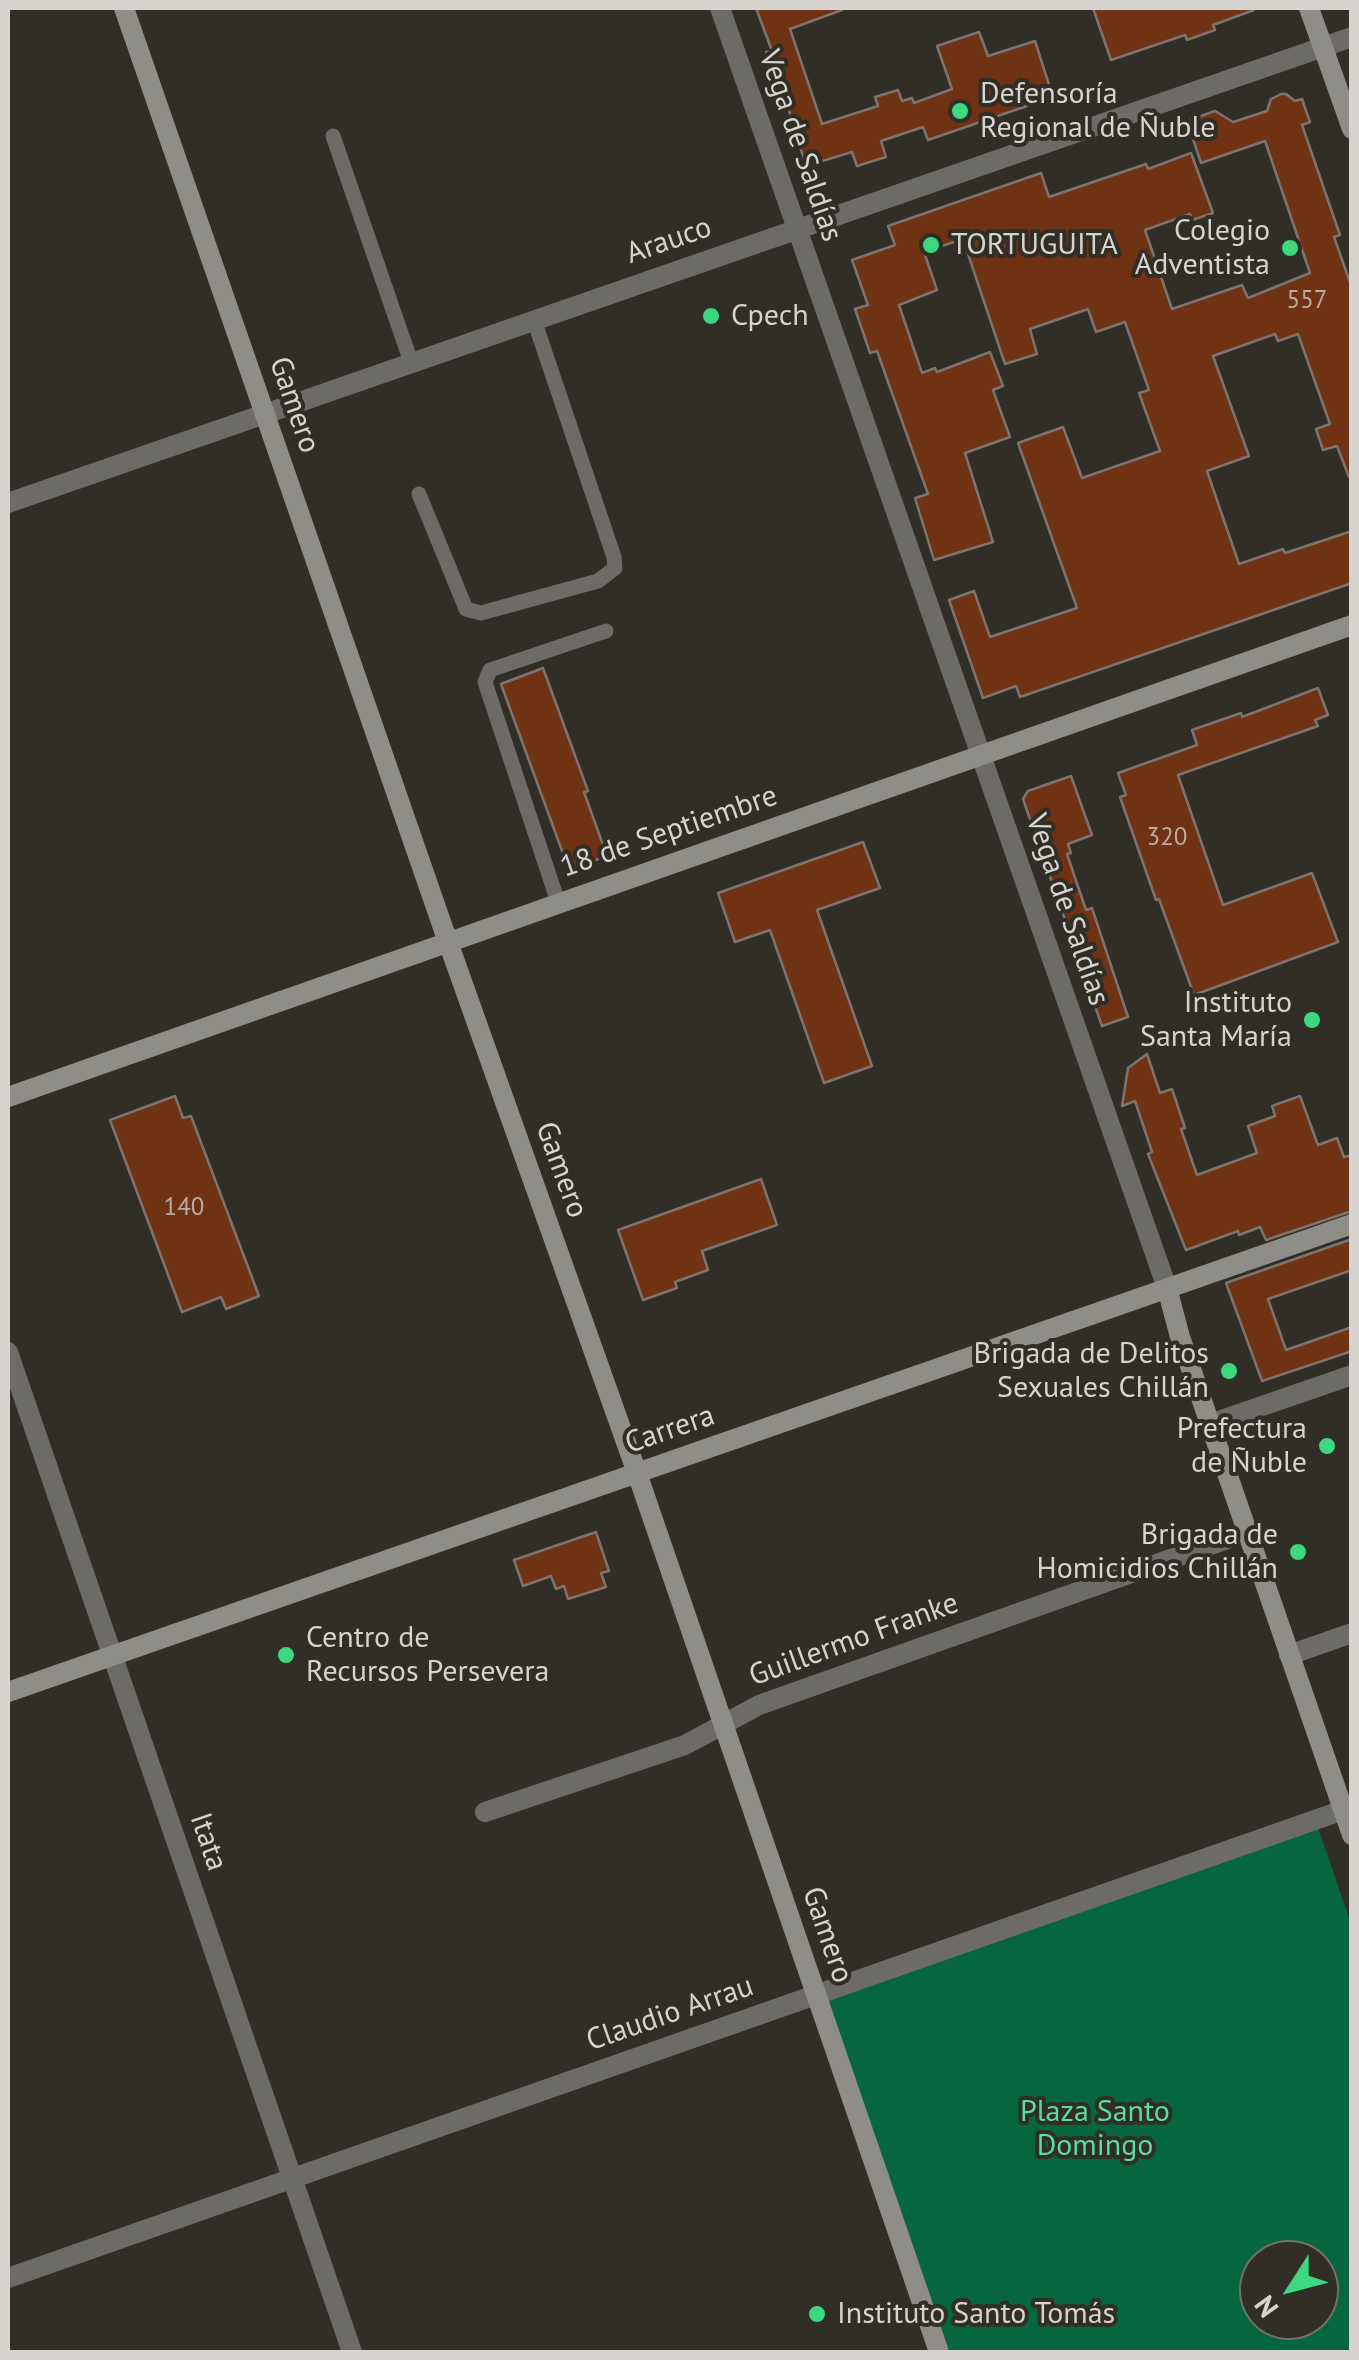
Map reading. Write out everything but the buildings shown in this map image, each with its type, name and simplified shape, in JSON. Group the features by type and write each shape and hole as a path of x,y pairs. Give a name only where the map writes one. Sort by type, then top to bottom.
{"street":[{"name":"Gamero","path":"124,8 940,2352"},
{"name":"Vega de Saldías","path":"720,8 1167,1288 1247,1532 1347,1808 1352,1835"},
{"path":"1310,8 1352,129"},
{"name":"Arauco","path":"8,503 1352,37"},
{"name":"18 de Septiembre","path":"8,1097 1352,625"},
{"name":"Carrera","path":"8,1692 1352,1224"},
{"name":"Itata","path":"8,1352 352,2352"},
{"path":"1210,1424 1352,1375"},
{"name":"Guillermo Franke","path":"485,1812 684,1744 758,1705 1247,1532"},
{"path":"1290,1655 1352,1633"},
{"name":"Claudio Arrau","path":"8,2278 1347,1808"}],"lane":[{"path":"333,136 411,362"},
{"path":"419,494 466,609 481,613 582,586 598,581 615,568 534,320"},
{"path":"558,902 484,682 490,670 606,631"}],"green space":[{"name":"Plaza Santo Domingo","path":"1318,1828 1351,1923 1351,2352 950,2352 826,2001"}],"place":[{"name":"Defensoría Regional de Ñuble","path":"960,111"},
{"name":"TORTUGUITA","path":"931,245"},
{"name":"Colegio Adventista","path":"1290,248"},
{"name":"Cpech","path":"711,316"},
{"name":"Instituto Santa María","path":"1312,1020"},
{"name":"Brigada de Delitos Sexuales Chillán","path":"1229,1371"},
{"name":"Prefectura de Ñuble","path":"1327,1446"},
{"name":"Brigada de Homicidios Chillán","path":"1298,1552"},
{"name":"Centro de Recursos Persevera","path":"286,1655"},
{"name":"Instituto Santo Tomás","path":"817,2314"}]}
